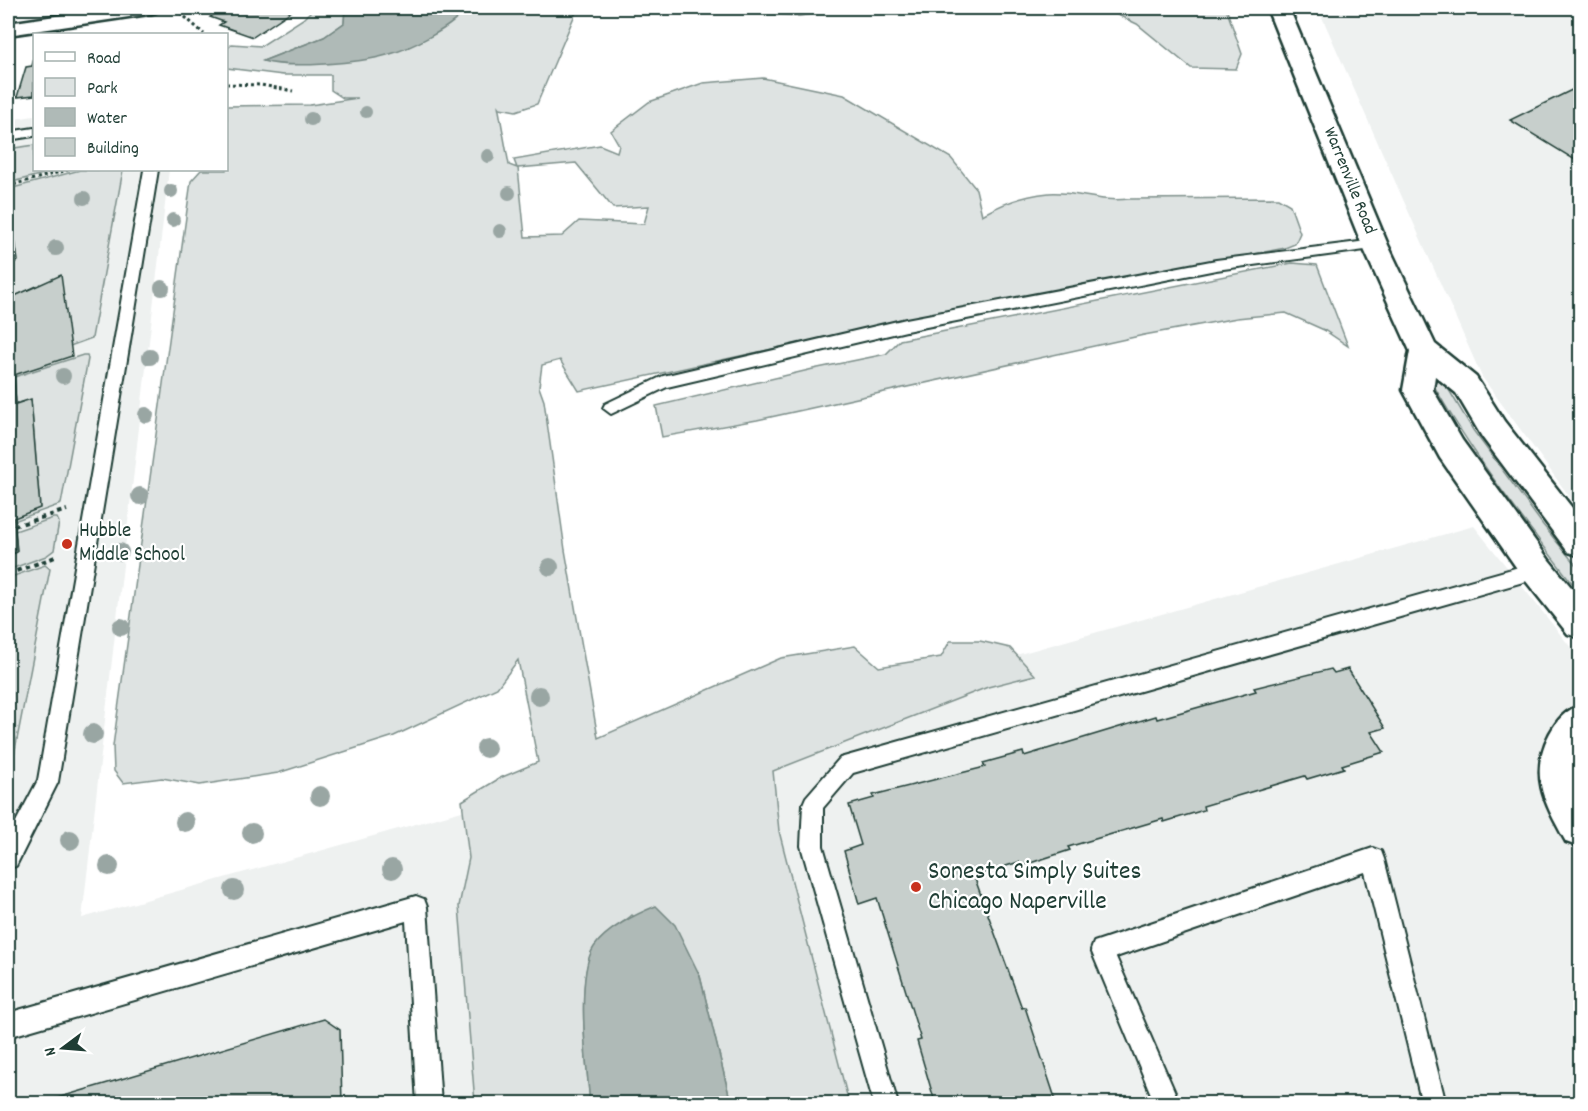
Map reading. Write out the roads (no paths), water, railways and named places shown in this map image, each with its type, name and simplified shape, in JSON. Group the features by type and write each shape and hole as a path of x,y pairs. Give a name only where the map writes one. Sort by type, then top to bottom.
{"main road":[{"path":"8,29 149,8"},
{"name":"Warrenville Road","path":"1278,8 1375,244 1424,351 1466,385 1493,429 1581,542"},
{"path":"1424,351 1418,390 1451,449 1536,570 1581,623"},
{"path":"1581,723 1560,750 1556,771 1564,800 1581,828"}],"lane":[{"path":"8,136 33,132"},
{"path":"8,858 48,782 151,171"},
{"path":"611,408 663,382 906,325 1216,265 1375,244"},
{"path":"886,1104 812,846 813,804 847,765 1536,570"},
{"path":"1168,1104 1102,950 1373,859 1434,1104"},
{"path":"8,1025 416,907 429,1104"}],"water":[{"path":"345,8 410,8 411,13 429,8 466,8 442,30 419,43 387,55 325,64 290,65 263,61 324,37 344,23"},
{"path":"656,906 675,925 700,976 731,1103 590,1103 584,1022 585,978 588,960 594,947 606,934"}],"place":[{"name":"Hubble Middle School","path":"67,544"},
{"name":"Sonesta Simply Suites Chicago Naperville","path":"916,887"}]}
